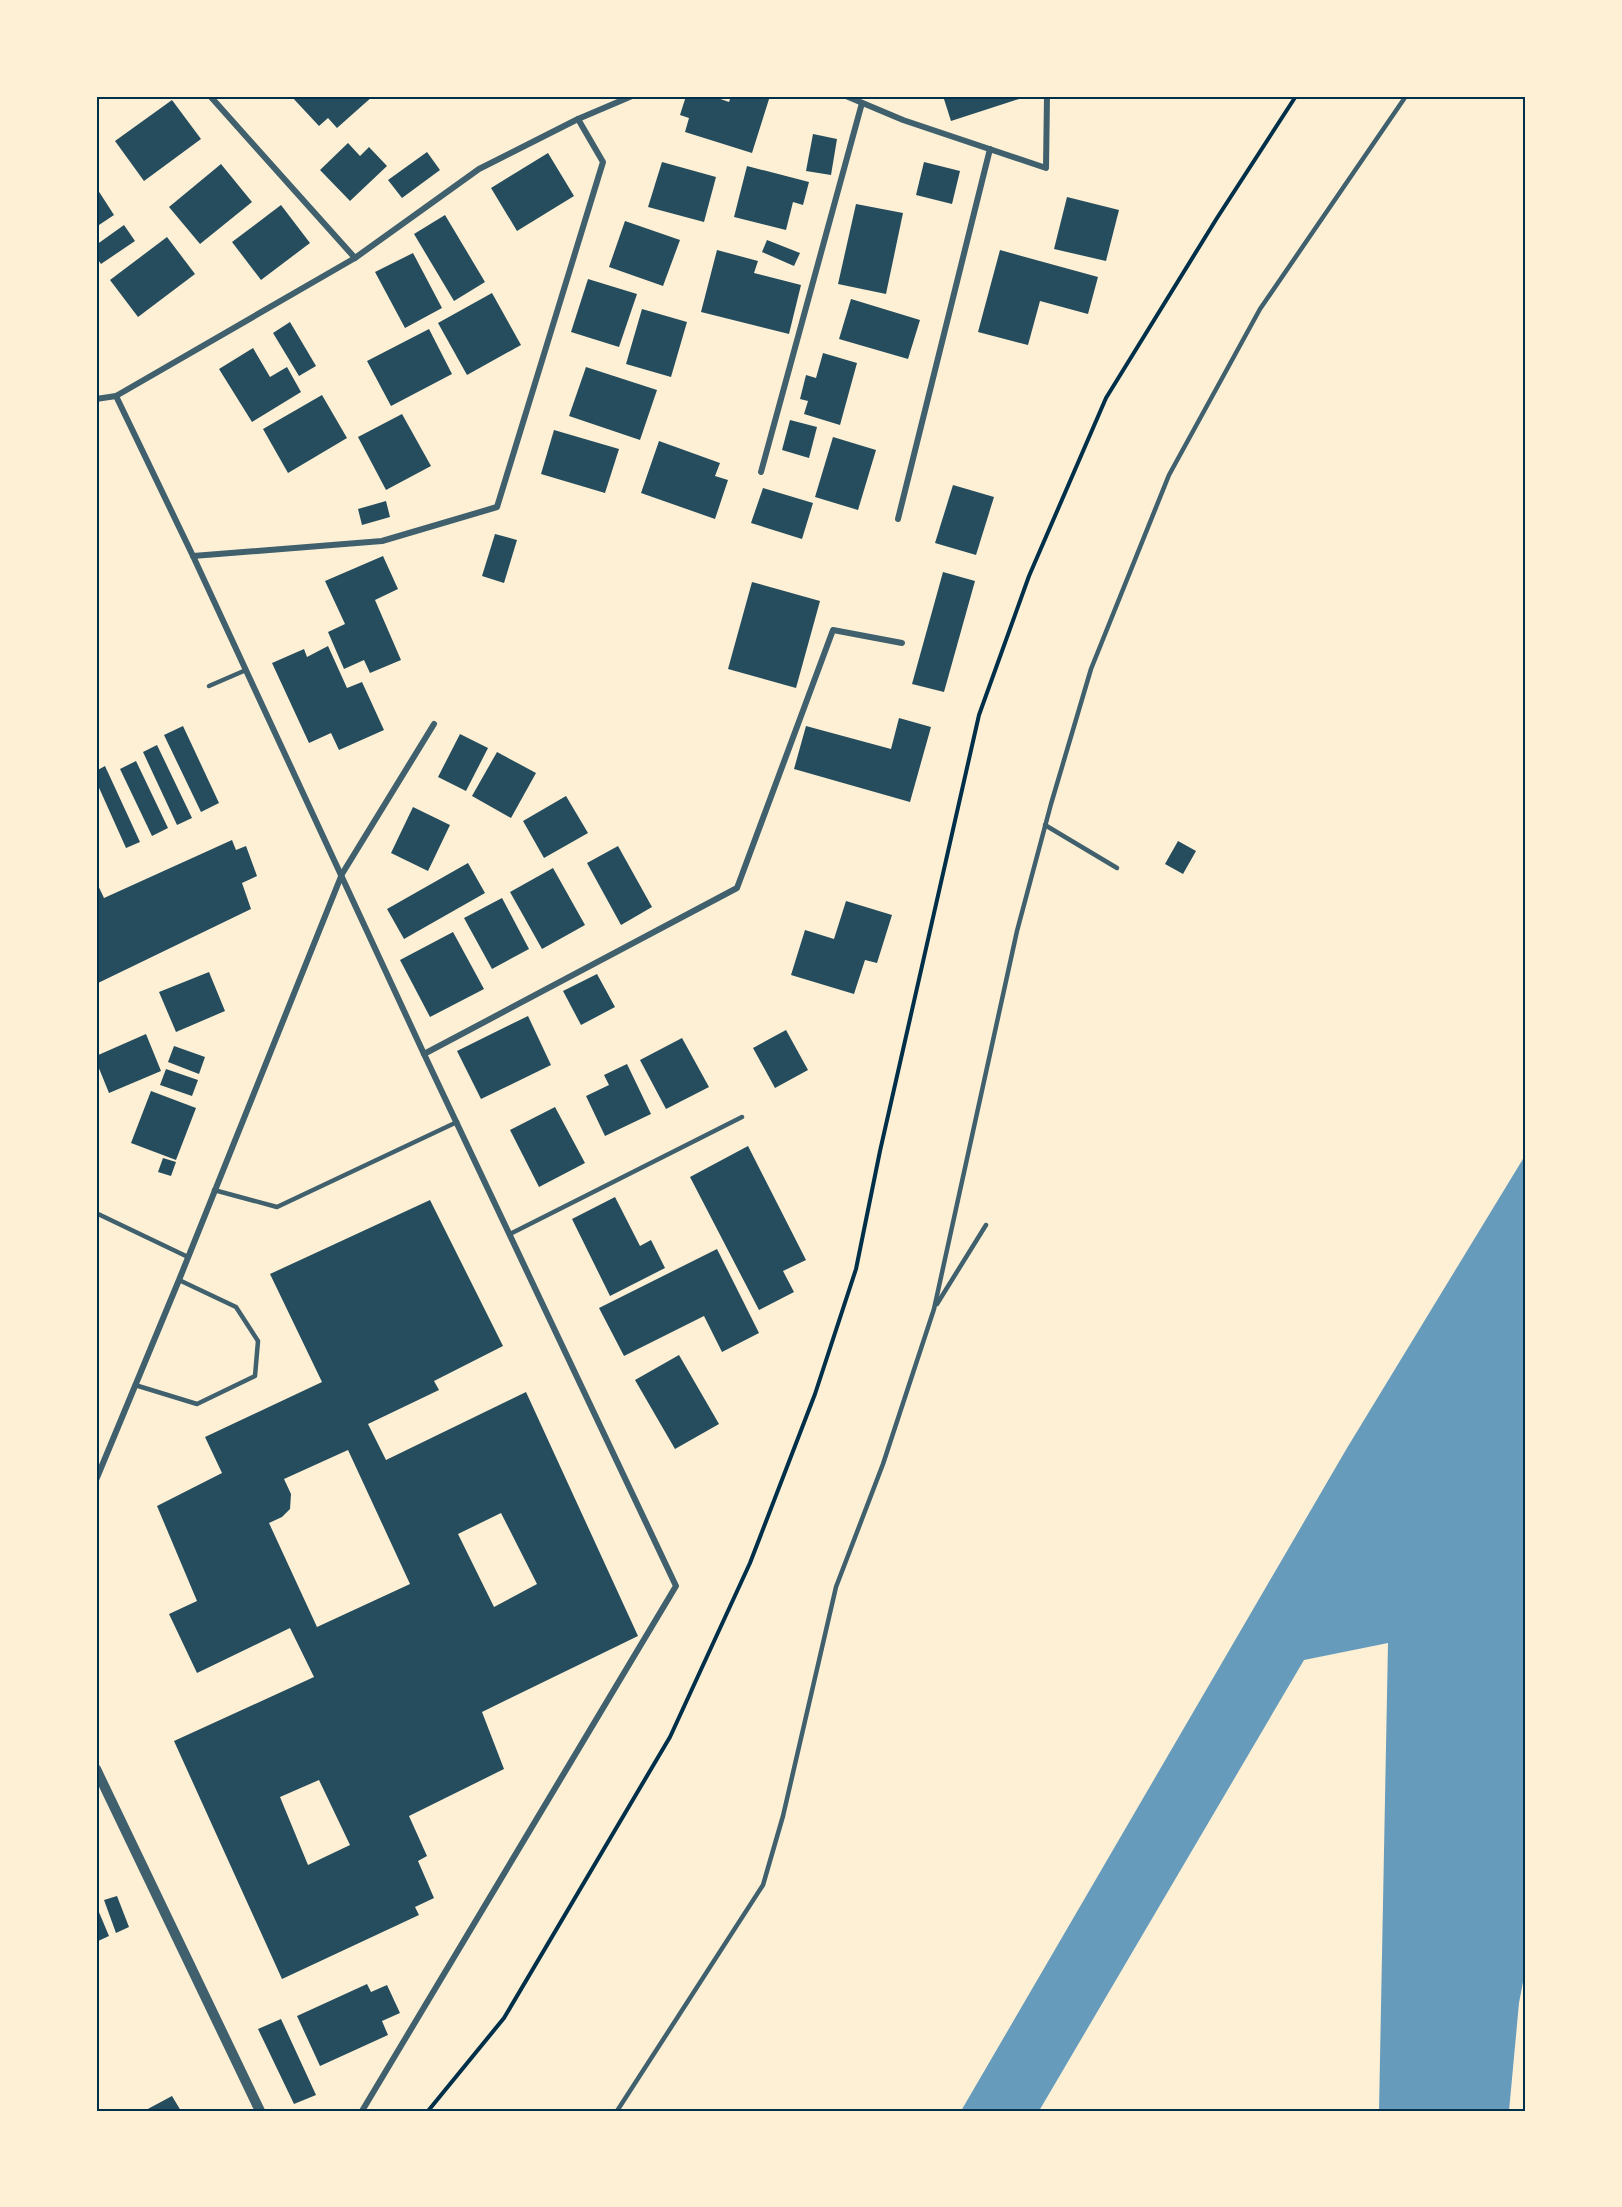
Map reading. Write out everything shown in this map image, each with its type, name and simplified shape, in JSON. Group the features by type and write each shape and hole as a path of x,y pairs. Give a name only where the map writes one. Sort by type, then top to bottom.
{"street":[{"path":"210,96 355,258"},
{"path":"96,399 116,396 355,258 479,169 578,119 632,96"},
{"path":"846,96 903,120 1046,168 1047,96"},
{"path":"761,472 862,103"},
{"path":"193,556 382,541 497,507 603,162 578,119"},
{"path":"898,519 990,149"},
{"path":"116,396 676,1586 362,2111"},
{"path":"424,1053 737,888 833,630 902,643"},
{"path":"96,1480 342,874 434,724"},
{"path":"96,1769 260,2111"}],"lane":[{"path":"617,2111 763,1886 783,1816 836,1587 883,1464 934,1309 1017,932 1045,825 1091,669 1169,475 1260,309 1406,96"},
{"path":"209,686 246,670"},
{"path":"1045,825 1117,868"},
{"path":"510,1234 741,1117"},
{"path":"214,1190 277,1206 457,1122"},
{"path":"96,1213 188,1257"},
{"path":"934,1309 986,1225"},
{"path":"135,1384 197,1404 255,1376 258,1341 236,1307 179,1280"}],"path":[{"path":"428,2111 504,2018 670,1737 750,1563 815,1394 855,1269 979,715 1029,576 1106,398 1216,218 1296,96"}],"water":[{"path":"1526,1154 1526,1966 1519,2003 1509,2111 1379,2111 1388,1643 1304,1660 1039,2111 961,2111 1347,1448"}],"building":[{"path":"291,96 373,96 337,128 328,118 319,126"},
{"path":"686,96 712,96 729,102 731,96 770,96 752,153 685,132 689,118 680,115"},
{"path":"943,96 1018,96 1019,99 951,121"},
{"path":"172,100 201,139 144,181 115,141"},
{"path":"813,134 837,139 831,175 806,171"},
{"path":"348,143 360,156 369,147 387,166 350,201 320,170"},
{"path":"427,152 440,170 402,198 388,180"},
{"path":"548,153 574,196 517,231 491,188"},
{"path":"662,162 716,177 704,222 648,207"},
{"path":"924,162 960,171 952,204 916,195"},
{"path":"221,164 252,202 200,244 169,207"},
{"path":"747,166 809,182 803,205 793,202 786,230 734,217"},
{"path":"96,187 114,215 96,227"},
{"path":"1067,197 1119,210 1106,261 1054,249"},
{"path":"856,204 903,213 886,294 838,284"},
{"path":"281,205 310,243 261,280 232,242"},
{"path":"445,215 485,282 454,301 414,234"},
{"path":"625,221 680,240 663,286 609,267"},
{"path":"124,225 135,241 101,264 96,257 96,245"},
{"path":"167,237 195,274 138,317 110,280"},
{"path":"767,240 800,253 794,266 762,252"},
{"path":"717,250 758,261 754,273 801,285 789,334 701,312"},
{"path":"1000,250 1098,277 1088,314 1040,301 1028,345 978,332"},
{"path":"413,253 442,308 405,328 375,272"},
{"path":"588,279 637,294 619,347 571,332"},
{"path":"492,293 521,345 467,375 438,323"},
{"path":"851,299 920,320 908,359 839,339"},
{"path":"642,309 687,322 671,377 626,364"},
{"path":"290,322 316,366 299,376 273,333"},
{"path":"429,329 452,374 391,406 367,361"},
{"path":"253,348 270,377 287,367 301,392 252,422 219,369"},
{"path":"823,353 857,363 840,425 804,414 808,401 800,399 806,375 816,378"},
{"path":"586,367 657,390 640,440 569,416"},
{"path":"322,395 347,438 288,473 263,429"},
{"path":"402,414 431,466 386,490 358,437"},
{"path":"790,420 817,427 809,458 782,450"},
{"path":"554,430 619,449 605,493 541,474"},
{"path":"833,437 876,450 858,510 815,497"},
{"path":"659,441 720,463 715,476 728,480 715,519 641,493"},
{"path":"953,485 994,497 976,555 935,543"},
{"path":"763,488 813,503 802,539 751,523"},
{"path":"386,501 390,517 362,525 358,509"},
{"path":"495,534 517,540 504,583 482,576"},
{"path":"383,556 398,589 375,600 401,660 370,673 364,660 344,669 328,632 345,624 325,581"},
{"path":"943,572 975,581 944,692 912,684"},
{"path":"752,582 820,601 796,688 728,669"},
{"path":"328,646 347,688 362,682 384,730 339,750 331,733 309,743 272,663 304,649 307,657"},
{"path":"899,718 931,727 910,802 794,769 806,726 891,749"},
{"path":"183,726 219,803 201,812 164,735"},
{"path":"460,734 488,748 466,791 438,777"},
{"path":"157,745 192,818 177,825 143,752"},
{"path":"497,752 536,773 511,818 472,796"},
{"path":"136,761 168,828 152,836 120,769"},
{"path":"105,766 140,842 126,848 96,781 96,771"},
{"path":"566,796 588,833 544,858 523,821"},
{"path":"413,807 450,825 428,871 391,853"},
{"path":"232,840 236,850 246,846 257,876 242,883 251,909 96,984 96,881 104,898"},
{"path":"1178,841 1196,851 1183,874 1165,864"},
{"path":"618,846 652,907 621,925 587,863"},
{"path":"468,863 485,893 404,939 387,909"},
{"path":"553,868 585,925 542,949 510,892"},
{"path":"502,898 529,949 492,969 464,918"},
{"path":"846,901 892,915 877,963 865,960 854,994 791,975 805,930 834,939"},
{"path":"453,932 484,989 430,1017 400,960"},
{"path":"209,972 225,1011 176,1032 159,992"},
{"path":"597,974 615,1007 581,1025 563,991"},
{"path":"528,1016 551,1065 481,1099 457,1051"},
{"path":"786,1030 808,1070 775,1088 753,1048"},
{"path":"146,1034 161,1071 109,1093 96,1056"},
{"path":"682,1038 709,1087 666,1109 640,1060"},
{"path":"174,1046 205,1057 199,1074 168,1062"},
{"path":"627,1064 651,1114 605,1136 586,1096 609,1085 604,1075"},
{"path":"166,1069 198,1080 192,1096 160,1085"},
{"path":"151,1091 196,1108 176,1160 131,1143"},
{"path":"555,1107 585,1163 539,1187 510,1130"},
{"path":"748,1146 806,1260 783,1271 794,1292 759,1310 690,1177"},
{"path":"163,1158 176,1162 171,1176 158,1172"},
{"path":"615,1197 640,1246 651,1240 665,1268 610,1296 572,1219"},
{"path":"430,1200 503,1346 434,1381 439,1390 368,1424 386,1460 526,1392 638,1636 482,1712 504,1769 409,1816 427,1856 418,1861 434,1898 415,1907 419,1915 282,1979 174,1741 314,1677 290,1628 197,1673 169,1614 197,1601 157,1506 222,1473 205,1437 322,1382 270,1274","holes":["348,1450 410,1584 317,1627 269,1523 282,1517 290,1509 291,1494 284,1479","501,1513 537,1584 494,1607 458,1534","319,1780 350,1845 308,1865 280,1797"]},
{"path":"717,1249 759,1333 722,1352 704,1316 624,1356 599,1308"},
{"path":"679,1355 719,1424 675,1449 635,1380"},
{"path":"117,1896 129,1927 116,1933 104,1900"},
{"path":"96,1905 109,1936 96,1942"},
{"path":"367,1984 371,1992 387,1985 400,2013 382,2021 388,2035 320,2066 297,2016"},
{"path":"281,2019 316,2095 294,2104 258,2029"},
{"path":"172,2096 181,2111 144,2111"}]}
